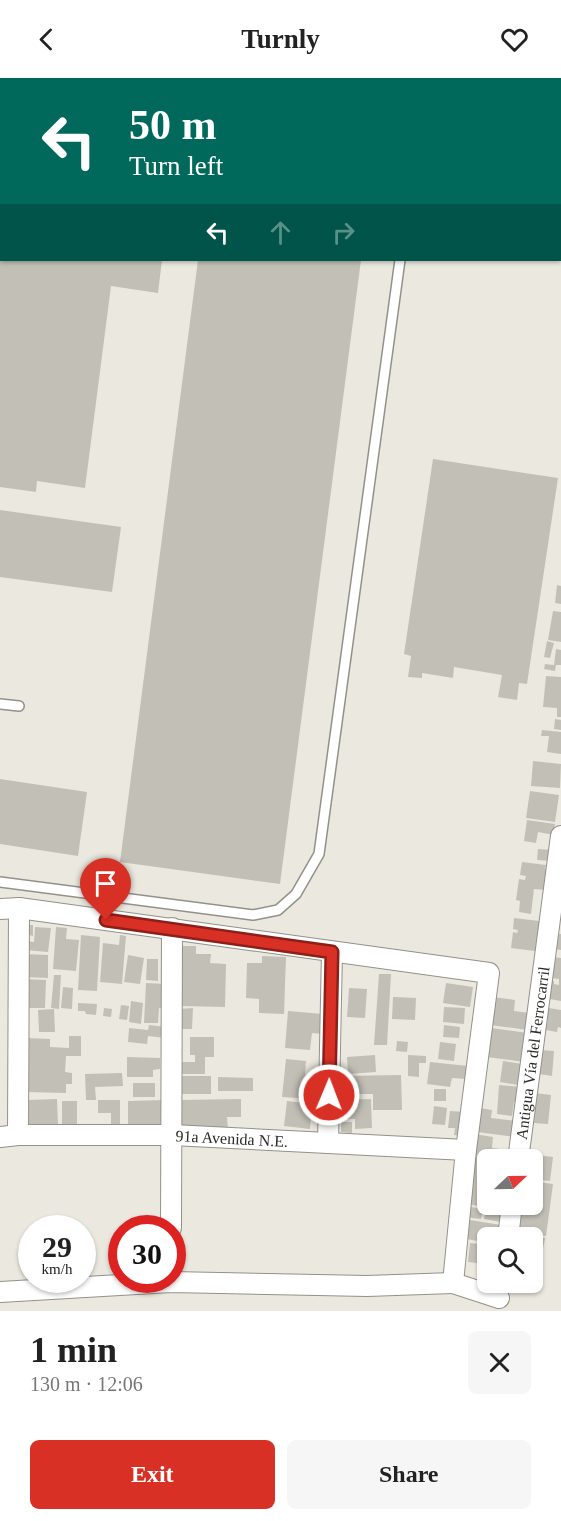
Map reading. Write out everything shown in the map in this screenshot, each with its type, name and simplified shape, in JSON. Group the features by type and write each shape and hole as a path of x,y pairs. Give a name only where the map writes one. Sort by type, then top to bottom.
{"street":[{"name":"Antigua Vía del Ferrocarril","path":"519,1149 561,836"},
{"path":"9,1136 9,908 172,928 489,973 466,1150 453,1283"},
{"path":"171,1215 172,928"},
{"path":"328,1143 332,952"},
{"name":"91a Avenida N.E.","path":"9,1136 172,1134 466,1150"},
{"path":"186,1285 367,1286 453,1283 500,1297"},
{"path":"0,1292 108,1288"}],"lane":[{"path":"0,882 253,915 279,910 296,894 319,854 400,261"},
{"path":"0,704 19,706"}],"building":[{"path":"0,261 162,261 158,293 111,286 85,488 37,481 36,492 0,487"},
{"path":"198,261 361,261 280,884 120,862"},
{"path":"433,459 558,478 527,684 519,683 517,700 498,697 502,675 454,667 453,678 422,673 422,678 408,677 411,656 404,654"},
{"path":"0,510 121,527 112,592 0,577"},
{"path":"557,585 561,586 561,604 555,603"},
{"path":"553,611 561,612 561,642 548,640"},
{"path":"547,641 554,643 550,658 544,657"},
{"path":"556,649 561,650 561,665 556,665 555,671 544,669 545,664 554,665"},
{"path":"546,676 561,677 561,717 557,717 557,708 543,707"},
{"path":"555,719 561,720 561,730 554,729"},
{"path":"542,730 561,732 561,754 547,752 549,736 541,736"},
{"path":"533,761 561,764 560,788 531,786"},
{"path":"0,779 87,792 78,856 0,844"},
{"path":"530,791 559,795 555,822 526,818"},
{"path":"527,820 555,824 554,835 538,832 536,843 524,841"},
{"path":"538,849 552,850 551,861 537,860"},
{"path":"522,862 546,865 545,869 552,870 545,890 534,889 531,914 519,912 520,901 516,900 519,879 525,880 526,876 520,875"},
{"path":"514,918 539,921 535,951 511,948 513,932 517,933 518,930 513,929"},
{"path":"25,925 33,925 33,936 29,935 29,940 25,940"},
{"path":"35,927 51,928 48,952 25,950 25,941 34,942"},
{"path":"56,927 67,928 66,939 79,940 76,971 53,969"},
{"path":"555,934 561,934 561,950 553,949"},
{"path":"81,935 100,937 97,991 78,990"},
{"path":"120,935 126,936 122,984 100,982 103,943 119,945"},
{"path":"181,946 196,946 196,954 211,954 210,963 226,964 225,1007 180,1006"},
{"path":"25,954 48,955 48,978 24,977"},
{"path":"128,955 144,958 140,984 124,982"},
{"path":"262,956 286,957 284,1014 259,1013 259,999 246,998 247,963 262,963"},
{"path":"553,957 561,958 561,1001 544,998 547,980 559,985 559,979 550,978"},
{"path":"147,959 158,959 158,981 146,980"},
{"path":"379,974 391,974 387,1045 374,1045"},
{"path":"54,975 61,975 59,1009 51,1008"},
{"path":"22,979 46,980 45,1008 27,1008"},
{"path":"146,983 166,984 165,1008 159,1008 158,1023 144,1023"},
{"path":"446,983 473,987 470,1007 443,1003"},
{"path":"63,987 73,988 72,1009 61,1008"},
{"path":"349,988 367,989 365,1018 347,1017"},
{"path":"393,997 416,998 415,1020 392,1019"},
{"path":"493,997 515,1000 514,1011 530,1013 528,1030 490,1025"},
{"path":"131,1001 143,1003 141,1024 129,1022"},
{"path":"78,1003 97,1004 96,1015 78,1011"},
{"path":"121,1005 129,1006 127,1020 119,1019"},
{"path":"444,1007 465,1008 464,1024 443,1022"},
{"path":"543,1007 561,1010 561,1028 558,1027 557,1032 546,1030 548,1019 540,1018"},
{"path":"104,1008 112,1009 111,1017 103,1016"},
{"path":"193,1008 192,1029 180,1029 180,1009"},
{"path":"54,1009 55,1032 39,1032 38,1010"},
{"path":"288,1011 323,1014 322,1034 312,1033 310,1050 285,1048"},
{"path":"149,1025 166,1027 165,1038 148,1036 147,1044 128,1042 129,1028 148,1030"},
{"path":"444,1025 460,1027 459,1038 443,1037"},
{"path":"491,1028 528,1033 524,1062 487,1057"},
{"path":"69,1036 81,1036 81,1056 66,1056 65,1072 72,1073 72,1084 66,1084 66,1093 26,1092 27,1038 50,1039 50,1047 69,1048"},
{"path":"190,1037 214,1037 214,1057 205,1057 205,1074 181,1074 181,1062 195,1062 195,1055 190,1055"},
{"path":"397,1041 408,1042 407,1052 396,1051"},
{"path":"440,1042 456,1044 454,1061 438,1059"},
{"path":"541,1050 554,1051 552,1076 539,1074"},
{"path":"375,1055 376,1072 348,1074 347,1057"},
{"path":"408,1055 426,1056 426,1063 419,1063 419,1077 408,1076"},
{"path":"127,1057 160,1058 160,1069 153,1070 153,1077 127,1077"},
{"path":"286,1059 306,1061 305,1075 314,1076 312,1099 282,1097"},
{"path":"503,1061 522,1064 518,1085 500,1082"},
{"path":"430,1062 468,1066 467,1079 452,1078 450,1087 427,1084"},
{"path":"122,1073 123,1086 95,1087 96,1100 86,1100 85,1074"},
{"path":"401,1075 402,1110 373,1110 373,1094 339,1094 339,1076"},
{"path":"182,1076 211,1076 211,1094 182,1094"},
{"path":"218,1077 253,1078 253,1091 218,1091"},
{"path":"133,1083 155,1083 155,1097 133,1097"},
{"path":"499,1085 522,1087 521,1102 514,1102 512,1116 497,1114"},
{"path":"434,1089 446,1089 446,1101 434,1101"},
{"path":"535,1093 551,1095 548,1124 532,1123"},
{"path":"57,1099 58,1125 29,1125 28,1100"},
{"path":"241,1099 241,1117 227,1117 228,1129 181,1130 181,1100"},
{"path":"371,1099 372,1128 355,1129 355,1119 342,1119 341,1100"},
{"path":"98,1100 120,1100 120,1125 111,1125 111,1113 98,1113"},
{"path":"164,1100 165,1128 128,1129 128,1101"},
{"path":"62,1101 77,1101 77,1124 62,1124"},
{"path":"287,1101 312,1104 310,1129 284,1126"},
{"path":"434,1106 447,1108 445,1125 432,1124"},
{"path":"480,1108 492,1110 491,1118 517,1121 516,1137 477,1132"},
{"path":"450,1111 465,1112 462,1136 454,1135 455,1128 448,1128"},
{"path":"341,1122 352,1122 352,1133 341,1132"},
{"path":"474,1134 493,1137 492,1148 500,1149 477,1149 477,1206 465,1204"},
{"path":"543,1156 553,1157 550,1181 543,1180"},
{"path":"543,1183 553,1184 546,1236 543,1236 543,1227 520,1227 521,1215 543,1215"},
{"path":"465,1206 477,1208 477,1215 482,1215 481,1219 463,1217"},
{"path":"485,1215 502,1215 501,1222 484,1219"},
{"path":"464,1219 501,1225 501,1227 477,1227 477,1241 461,1238"},
{"path":"470,1243 477,1244 477,1263 468,1262"}],"route":[{"path":"106,920 332,952 329,1095"}]}
